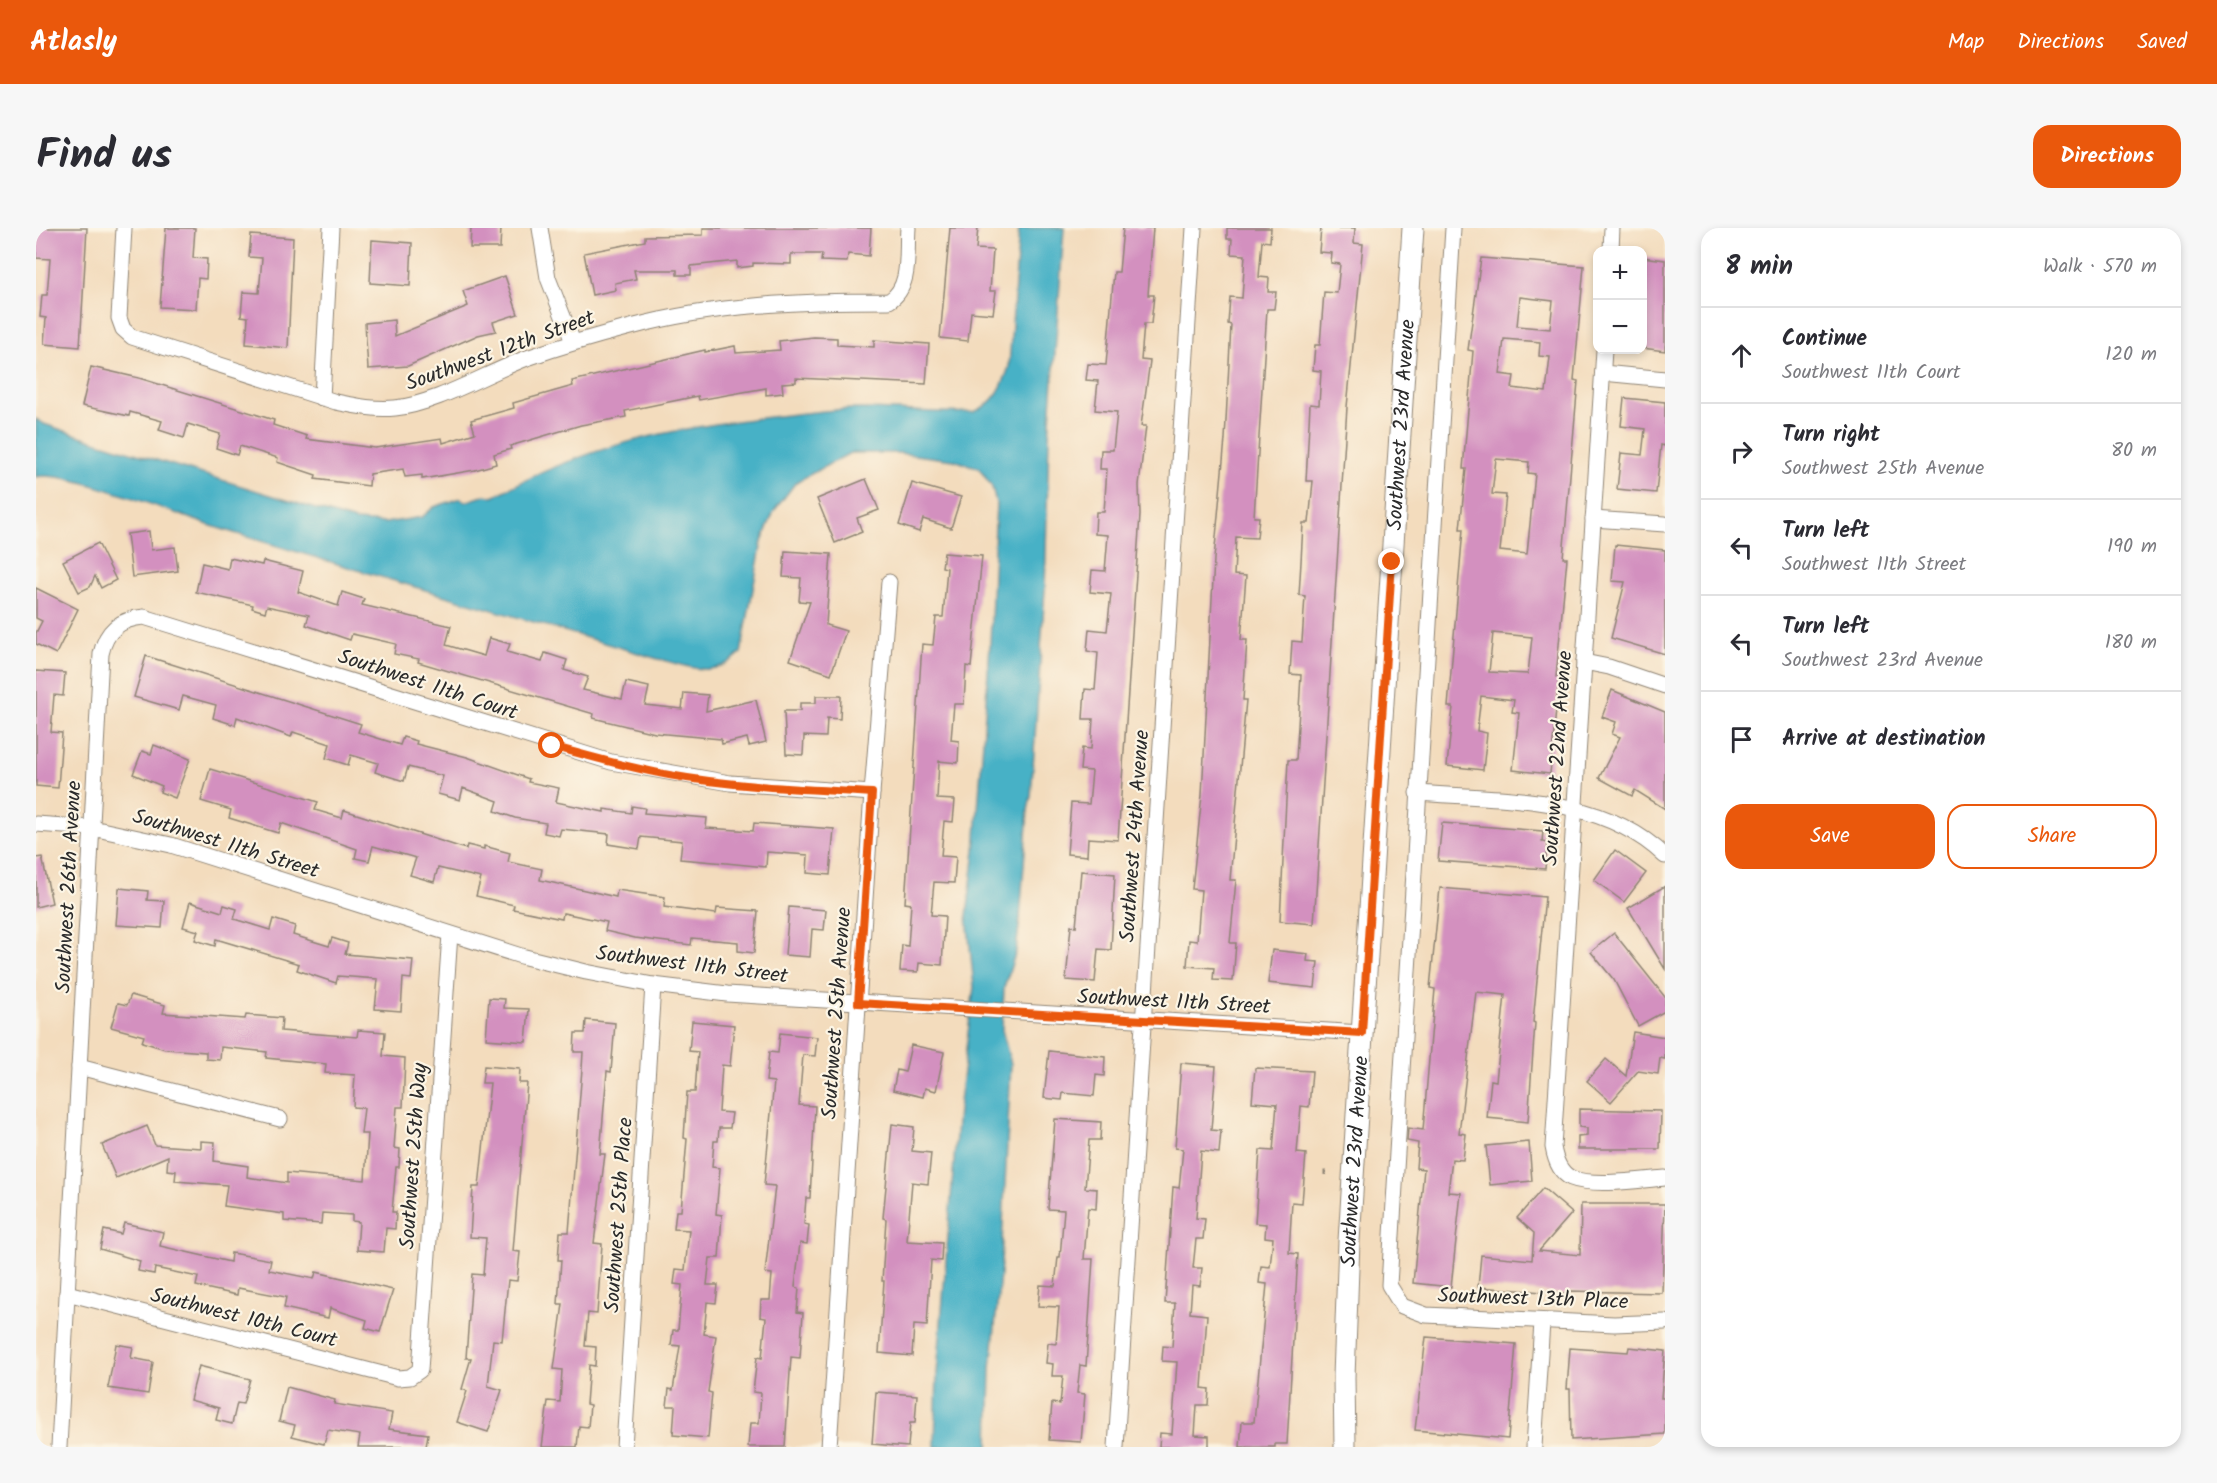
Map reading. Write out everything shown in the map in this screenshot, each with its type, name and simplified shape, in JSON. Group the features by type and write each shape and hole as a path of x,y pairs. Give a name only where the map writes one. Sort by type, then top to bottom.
{"street":[{"name":"Southwest 12th Street","path":"124,228 119,318 123,329 132,337 322,398 365,408 410,405 573,342 654,322 754,305 815,301 889,301 900,295 904,283 908,228"},
{"path":"322,398 331,228"},
{"path":"540,228 548,278 573,342"},
{"name":"Southwest 24th Avenue","path":"1116,1447 1194,228"},
{"name":"Southwest 23rd Avenue","path":"1345,1447 1346,1325 1362,1033 1413,228"},
{"path":"1453,228 1417,793 1575,807 1607,817 1631,830 1665,856"},
{"path":"1611,246 1612,228"},
{"name":"Southwest 22nd Avenue","path":"1604,354 1553,1147 1555,1160 1560,1168 1572,1178 1584,1181 1665,1178"},
{"path":"1603,373 1665,379"},
{"path":"1593,519 1665,524"},
{"name":"Southwest 25th Avenue","path":"829,1447 872,793 889,582"},
{"name":"Southwest 11th Court","path":"120,623 144,617 611,762 730,783 872,793"},
{"name":"Southwest 26th Avenue","path":"59,1447 101,654 110,631 120,623"},
{"path":"1584,662 1619,670 1665,686"},
{"name":"Southwest 13th Place","path":"1417,793 1389,1285 1402,1306 1426,1315 1542,1322 1614,1324 1665,1322"},
{"name":"Southwest 11th Street","path":"36,824 92,828 171,845 450,934 586,972 653,985 727,994 858,1003 1362,1033"},
{"name":"Southwest 25th Way","path":"410,1377 420,1370 450,934"},
{"name":"Southwest 25th Place","path":"624,1447 653,985"},
{"path":"79,1067 280,1119"},
{"name":"Southwest 10th Court","path":"67,1293 398,1378 410,1377"},
{"path":"1534,1447 1542,1322"}],"path":[{"path":"1325,1168 1325,1175"}],"water":[{"path":"1019,228 1064,228 1049,436 1045,589 1031,796 1016,951 1004,988 1002,1030 1011,1064 1001,1264 991,1368 989,1447 935,1447 937,1374 958,1110 974,987 967,916 975,851 990,645 996,503 992,487 979,468 954,460 899,453 850,453 796,482 774,511 762,541 741,653 721,666 702,669 658,659 273,545 98,487 51,476 36,477 36,419 44,424 98,442 355,521 385,523 422,517 434,507 461,498 465,502 486,495 493,497 528,479 597,451 703,426 841,410 974,412 997,394 1009,367"}],"building":[{"path":"36,228 87,228 80,347 44,344 46,318 40,317 42,295 47,295 50,259 36,258"},
{"path":"166,228 195,228 193,258 207,259 206,279 198,278 196,309 160,307"},
{"path":"471,228 501,228 500,248 470,248"},
{"path":"703,228 871,228 869,256 848,254 847,262 821,261 822,254 791,254 791,264 753,263 753,266 737,268 737,261 691,266 691,275 677,275 677,270 634,270 636,279 615,283 616,290 592,295 584,253 645,241 645,236 703,235"},
{"path":"950,228 978,228 976,249 993,250 990,291 996,291 993,314 971,312 968,341 940,338"},
{"path":"1123,228 1153,228 1148,295 1154,295 1151,324 1144,324 1141,360 1150,361 1141,426 1146,426 1139,485 1140,515 1118,840 1088,838 1087,856 1067,854 1071,803 1089,804 1092,771 1080,770 1082,748 1091,749 1093,719 1083,719 1085,689 1095,690 1098,653 1087,651 1089,629 1107,631 1111,594 1090,592 1092,570 1105,571 1108,535 1095,534 1096,512 1104,512 1107,469 1100,469 1101,450 1113,450 1117,412 1095,410 1098,381 1086,380 1088,364 1106,365 1114,272 1119,272"},
{"path":"1227,228 1271,228 1270,242 1262,241 1259,277 1269,278 1268,292 1276,292 1274,309 1267,309 1254,517 1259,517 1257,538 1236,537 1234,575 1246,576 1241,640 1247,640 1243,700 1246,700 1230,880 1236,880 1230,943 1236,943 1233,981 1213,980 1214,968 1187,966 1189,940 1197,941 1201,890 1192,889 1202,795 1214,559 1225,439 1231,325 1228,324 1230,297 1242,298 1245,255 1231,254 1232,239 1227,239"},
{"path":"1321,228 1355,228 1354,243 1363,244 1347,407 1314,924 1280,921 1288,760 1296,760 1301,675 1290,674 1292,641 1302,642 1305,596 1299,595 1303,523 1309,523 1313,481 1306,481 1310,404 1319,405 1321,371 1313,370 1315,345 1320,345 1324,292 1337,293 1340,264 1331,263 1332,253 1319,252"},
{"path":"251,235 293,238 288,348 246,344 248,317 241,316 243,292 259,293 262,258 249,257"},
{"path":"372,240 412,243 410,286 370,283"},
{"path":"1481,258 1584,266 1574,380 1578,381 1563,558 1567,558 1550,774 1513,770 1519,713 1512,712 1514,700 1481,696 1477,731 1487,733 1483,770 1447,766 1453,707 1448,707 1463,529 1460,529 1466,469 1463,469 1473,351 1468,350","holes":["1520,297 1553,301 1550,329 1517,326","1504,339 1540,342 1539,356 1550,357 1546,392 1512,388 1514,376 1500,374","1496,459 1529,462 1528,473 1535,474 1527,554 1500,551 1506,495 1492,494","1493,633 1532,637 1528,674 1489,672"]},
{"path":"1647,258 1665,260 1665,351 1647,349"},
{"path":"505,276 518,314 493,322 496,331 478,335 408,366 368,369 365,323 394,320 395,336 468,306 463,291"},
{"path":"814,337 837,338 837,345 874,347 874,340 929,344 926,384 796,378 796,382 782,383 783,393 766,395 766,388 699,400 698,396 625,411 626,417 581,425 510,446 511,449 494,454 496,464 475,470 422,479 422,475 405,477 403,469 370,474 369,486 315,479 316,475 277,462 278,458 240,446 237,455 216,448 220,434 188,424 184,438 159,430 162,421 130,412 129,416 82,406 91,367 139,378 274,420 273,425 307,436 306,439 375,448 442,438 443,443 475,433 471,420 514,408 513,403 573,386 572,381 705,350 705,352 735,346 736,353 780,350 779,341"},
{"path":"1624,398 1665,402 1665,446 1661,445 1656,493 1617,489 1621,453 1642,455 1645,429 1621,426"},
{"path":"866,479 879,510 857,518 862,532 835,543 817,499"},
{"path":"912,483 961,497 951,528 923,519 919,532 899,525"},
{"path":"149,531 151,550 175,547 178,571 132,577 127,534"},
{"path":"98,543 116,580 101,588 95,576 90,587 79,592 63,561"},
{"path":"1615,545 1665,550 1665,654 1611,638 1625,582 1612,581"},
{"path":"785,551 831,554 826,625 846,631 831,674 790,660 810,602 799,601 801,578 783,577"},
{"path":"944,553 982,556 971,667 966,666 964,704 954,704 951,740 959,741 958,763 939,761 937,799 955,800 953,822 944,821 941,856 956,857 954,883 934,882 931,915 945,916 942,965 919,963 918,972 900,971 902,945 908,946 911,904 905,903 922,644 933,645 936,617 943,617 947,568 942,567"},
{"path":"230,558 262,565 263,561 303,571 298,592 338,606 342,592 364,599 362,605 451,626 446,645 484,656 489,638 510,644 507,652 542,662 545,653 567,660 564,670 588,677 583,690 622,699 626,682 649,687 645,705 682,709 684,693 708,695 706,711 756,700 766,742 749,746 747,738 722,744 721,739 655,733 593,718 594,714 418,662 419,659 394,654 396,644 352,634 350,640 306,625 309,615 267,606 265,612 252,608 253,605 196,592 202,563 228,569"},
{"path":"36,588 78,609 56,654 36,644 36,633 42,621 36,618"},
{"path":"146,656 361,724 358,732 400,745 403,737 417,741 416,744 467,757 529,779 528,782 559,788 556,802 604,812 604,809 631,813 632,806 645,808 644,813 707,818 706,828 753,831 754,823 834,829 830,875 807,873 808,855 767,852 766,867 680,859 682,841 641,837 639,849 608,844 609,834 561,829 559,836 544,833 546,823 515,818 495,811 498,801 463,788 460,800 438,794 443,776 408,767 404,781 375,772 378,763 351,755 348,765 326,758 330,744 293,732 291,737 237,717 235,725 213,718 216,705 183,696 179,710 134,697"},
{"path":"36,671 65,673 63,696 54,695 51,732 62,733 58,788 36,786"},
{"path":"1612,690 1665,712 1665,809 1635,790 1632,796 1599,778 1620,737 1612,734 1616,722 1602,717"},
{"path":"816,696 841,696 840,719 827,718 826,737 804,736 803,755 786,754 784,711 800,711 800,703 816,703"},
{"path":"154,745 190,759 175,798 160,792 162,786 133,774 142,751 151,754"},
{"path":"210,769 318,802 315,810 342,818 344,810 466,849 467,845 484,849 484,846 510,853 508,862 542,869 540,880 616,897 617,890 665,897 664,907 716,914 717,908 758,911 754,953 738,951 738,942 692,938 691,945 635,938 605,931 607,922 563,913 562,919 513,909 514,905 476,896 481,878 438,868 434,882 410,875 416,858 373,846 369,861 355,858 357,849 281,823 278,833 229,818 231,810 201,801"},
{"path":"1442,823 1543,831 1542,842 1547,843 1545,869 1438,861"},
{"path":"1615,850 1646,873 1624,902 1594,880"},
{"path":"42,857 52,903 36,907 36,858"},
{"path":"1081,871 1115,874 1111,950 1098,949 1095,982 1066,980 1071,926 1076,927"},
{"path":"1665,886 1665,969 1628,908"},
{"path":"119,888 148,891 147,900 164,901 162,928 116,925"},
{"path":"1440,888 1545,897 1533,1022 1535,1023 1528,1122 1487,1118 1491,1080 1496,1081 1505,995 1476,992 1459,1133 1466,1134 1463,1160 1452,1159 1448,1192 1461,1193 1451,1287 1413,1283 1424,1169 1416,1168 1418,1143 1407,1141 1408,1128 1423,1130 1435,989 1430,988"},
{"path":"190,902 222,912 224,905 237,909 234,919 270,930 273,919 295,926 293,935 329,946 332,938 348,943 345,954 413,960 411,979 403,978 401,1011 375,1009 378,979 338,976 336,983 297,970 299,964 216,939 215,946 195,940 198,931 183,927"},
{"path":"789,907 826,910 824,930 812,929 810,957 785,955"},
{"path":"1614,933 1665,997 1665,1011 1638,1026 1614,980 1591,952"},
{"path":"1272,950 1308,954 1307,961 1318,962 1315,988 1268,983"},
{"path":"131,995 165,1005 163,1013 245,1019 246,1015 282,1018 281,1031 357,1037 358,1030 385,1032 383,1056 405,1058 403,1107 397,1107 394,1148 400,1149 392,1212 396,1212 395,1229 386,1228 384,1252 357,1250 359,1222 352,1221 352,1215 322,1213 321,1224 284,1221 284,1214 224,1206 227,1185 175,1181 176,1171 167,1170 168,1156 116,1178 102,1145 147,1126 155,1145 201,1148 201,1141 215,1142 214,1161 248,1166 247,1177 287,1183 287,1173 365,1180 368,1134 361,1134 364,1108 353,1107 355,1075 325,1073 326,1064 266,1058 267,1052 221,1047 220,1060 206,1059 206,1052 165,1049 142,1042 144,1036 111,1027 118,1003 127,1005"},
{"path":"489,998 505,999 504,1008 529,1009 526,1042 486,1039"},
{"path":"586,1020 615,1023 611,1072 607,1071 600,1154 605,1154 594,1243 602,1244 597,1314 588,1313 585,1346 596,1347 595,1366 589,1365 586,1404 590,1405 588,1427 579,1426 577,1447 542,1447 548,1401 560,1402 562,1370 554,1369 563,1304 558,1304 561,1260 558,1260 560,1232 569,1232 582,1069 583,1052 574,1052 575,1033 585,1033"},
{"path":"692,1021 734,1025 730,1066 722,1065 719,1112 732,1113 730,1128 719,1128 718,1141 714,1141 712,1167 720,1168 716,1214 722,1215 719,1258 710,1258 707,1285 718,1285 716,1303 707,1302 704,1334 716,1336 708,1392 712,1393 708,1438 673,1435 675,1406 667,1406 669,1389 673,1390 680,1346 671,1345 673,1330 678,1330 682,1285 674,1284 676,1269 685,1270 689,1230 674,1229 676,1211 681,1211 687,1139 684,1138 687,1092 695,1092 698,1052 689,1051"},
{"path":"1633,1032 1665,1037 1665,1059 1660,1058 1658,1074 1638,1071 1611,1102 1587,1081 1606,1059 1626,1076"},
{"path":"780,1033 817,1037 815,1056 803,1055 799,1105 815,1106 810,1198 806,1198 804,1224 809,1225 807,1244 800,1243 795,1287 799,1288 797,1312 803,1313 800,1358 791,1357 785,1447 748,1447 750,1423 759,1423 761,1393 753,1392 757,1357 762,1358 766,1318 760,1317 761,1300 770,1300 772,1274 765,1273 775,1186 764,1185 774,1082 766,1081 769,1052 778,1053"},
{"path":"911,1045 944,1052 936,1091 925,1088 923,1097 893,1090 897,1070 905,1072"},
{"path":"1049,1051 1105,1057 1104,1076 1096,1075 1094,1096 1063,1093 1062,1100 1044,1098"},
{"path":"1181,1063 1216,1066 1211,1130 1221,1131 1219,1153 1201,1151 1196,1218 1205,1219 1203,1239 1196,1239 1193,1268 1202,1268 1200,1286 1192,1285 1190,1313 1207,1315 1202,1388 1209,1389 1208,1405 1197,1405 1195,1435 1209,1436 1209,1447 1159,1447 1160,1433 1172,1434 1177,1362 1162,1361 1163,1346 1172,1347 1175,1303 1165,1303 1173,1187 1179,1188 1183,1149 1175,1148"},
{"path":"484,1066 520,1069 519,1083 527,1083 513,1251 520,1252 517,1281 508,1280 502,1341 493,1340 488,1386 502,1390 488,1432 457,1422 467,1391 462,1389 471,1358 466,1358 472,1274 483,1275 486,1238 470,1237 473,1187 479,1187 490,1083 482,1083"},
{"path":"1255,1068 1312,1071 1309,1107 1301,1106 1297,1153 1306,1154 1302,1203 1292,1202 1289,1253 1298,1254 1287,1444 1275,1444 1275,1447 1240,1447 1242,1422 1254,1422 1267,1284 1259,1283 1261,1266 1270,1267 1273,1238 1265,1237 1266,1224 1255,1223 1260,1150 1273,1151 1277,1104 1252,1102"},
{"path":"1579,1109 1661,1111 1660,1149 1578,1149 1578,1137 1587,1136 1587,1128 1579,1127"},
{"path":"1055,1119 1101,1122 1100,1140 1089,1140 1085,1188 1097,1189 1096,1209 1088,1208 1084,1259 1093,1259 1086,1366 1080,1365 1077,1393 1085,1394 1081,1442 1049,1440 1052,1403 1060,1404 1063,1376 1052,1376 1053,1364 1046,1363 1048,1343 1056,1344 1059,1307 1038,1306 1040,1285 1055,1286 1058,1257 1060,1257 1064,1210 1048,1209"},
{"path":"892,1124 914,1127 912,1151 931,1153 928,1184 912,1182 907,1241 942,1243 941,1261 931,1260 927,1326 914,1325 912,1356 879,1353 886,1219 883,1218"},
{"path":"1529,1142 1532,1181 1490,1185 1486,1146"},
{"path":"1543,1188 1572,1213 1539,1251 1580,1255 1581,1204 1665,1204 1662,1293 1568,1291 1568,1294 1478,1287 1481,1255 1532,1260 1534,1233 1517,1218"},
{"path":"124,1223 163,1232 160,1246 230,1262 231,1253 271,1260 269,1270 314,1279 316,1272 393,1290 380,1332 365,1328 367,1320 330,1308 328,1318 284,1308 286,1297 238,1288 237,1295 196,1286 198,1277 155,1268 154,1274 138,1271 140,1261 100,1249 104,1230 121,1234"},
{"path":"1426,1337 1516,1344 1508,1439 1415,1430"},
{"path":"116,1344 133,1347 131,1358 153,1362 148,1394 108,1388"},
{"path":"1629,1347 1665,1351 1661,1398 1665,1398 1665,1434 1571,1440 1570,1389 1567,1389 1570,1348 1628,1352"},
{"path":"199,1366 250,1379 243,1404 237,1403 232,1424 216,1420 219,1408 190,1400"},
{"path":"287,1387 335,1400 334,1404 392,1413 389,1429 428,1434 426,1447 358,1447 360,1435 328,1430 324,1444 292,1436 295,1425 279,1421"},
{"path":"876,1392 917,1395 915,1423 910,1423 908,1447 872,1444"}],"route":[{"path":"552,746 670,775 730,783 872,793 858,1003 1362,1033 1392,562"}]}
